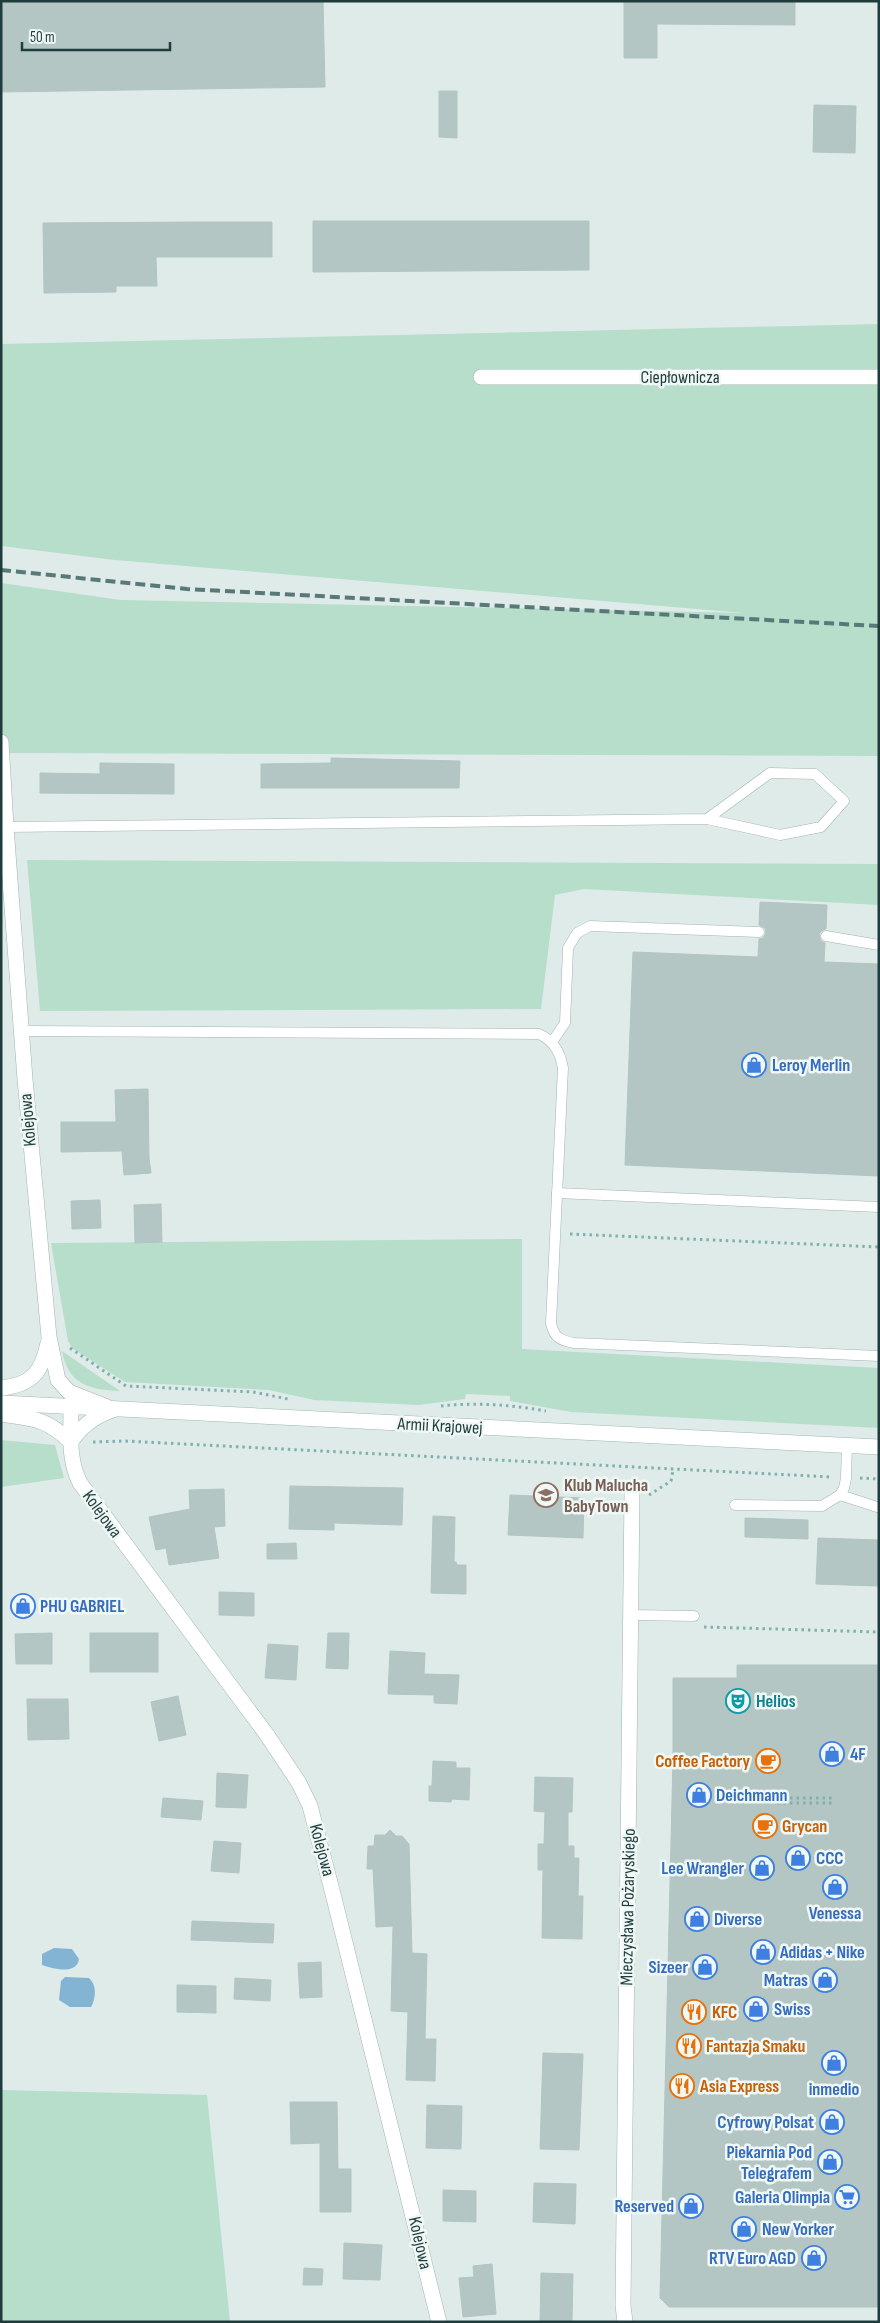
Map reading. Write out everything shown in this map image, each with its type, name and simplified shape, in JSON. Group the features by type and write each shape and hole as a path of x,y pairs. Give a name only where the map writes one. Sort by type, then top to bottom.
{"street":[{"name":"Ciepłownicza","path":"481,377 879,377"},
{"name":"Kolejowa","path":"1,742 36,1213 49,1337 58,1380 69,1392 113,1410"},
{"path":"1,1388 11,1388 27,1381 38,1372 44,1363 49,1337"},
{"name":"Armii Krajowej","path":"1,1403 879,1447"},
{"name":"Kolejowa","path":"71,1408 78,1442 74,1470 80,1483 272,1742 299,1783 310,1806 334,1894 439,2322"},
{"path":"78,1442 78,1431 88,1422 113,1410"},
{"path":"1,1414 40,1420 78,1442"},
{"name":"Mieczysława Pożaryskiego","path":"625,2322 623,2305 631,1615 639,1496"}],"lane":[{"path":"6,827 707,819 780,835 821,827 844,801 815,774 770,772 707,819"},
{"path":"552,1042 565,1023 568,948 577,933 590,926 759,932"},
{"path":"826,936 879,945"},
{"path":"22,1031 528,1032 539,1034 552,1042 559,1053 563,1068 551,1322 554,1333 560,1340 574,1343 879,1356"},
{"path":"557,1193 879,1207"},
{"path":"735,1505 822,1506 840,1495 846,1478 847,1446"},
{"path":"840,1495 877,1507"},
{"path":"631,1615 694,1616"}],"path":[{"path":"556,1233 879,1247"},
{"path":"66,1342 70,1350 126,1386"},
{"path":"78,1442 125,1441 879,1479"},
{"path":"639,1496 671,1481 674,1470"},
{"path":"699,1626 879,1632"},
{"path":"776,1798 834,1798"},
{"path":"777,1803 833,1803"}],"green space":[{"path":"879,324 879,756 1,753 1,583 121,600 744,613 115,560 1,546 1,344"},
{"path":"27,860 879,864 879,905 584,889 555,895 541,1009 40,1011"},
{"path":"522,1239 522,1349 879,1368 879,1428 571,1412 510,1401 510,1396 466,1394 465,1399 419,1405 314,1400 269,1390 125,1382 72,1348 68,1341 51,1243"},
{"path":"62,1351 120,1391 99,1389 82,1383 69,1371"},
{"path":"1,1440 55,1445 64,1478 1,1487"},
{"path":"1,2090 207,2095 230,2322 1,2322"}],"water":[{"path":"54,1948 72,1949 79,1959 77,1964 64,1970 42,1965 42,1954"},
{"path":"65,1977 89,1978 92,1981 95,1992 91,2007 70,2007 59,2000 61,1981"}],"building":[{"path":"1,1 323,1 325,87 1,92"},
{"path":"624,1 795,1 795,25 657,24 657,58 624,58"},
{"path":"439,91 457,91 457,138 439,137"},
{"path":"814,105 856,106 855,153 813,152"},
{"path":"313,221 589,221 589,270 313,272"},
{"path":"272,222 272,257 156,257 157,286 116,286 116,292 44,293 43,223"},
{"path":"331,758 460,761 459,788 261,788 261,764 331,763"},
{"path":"100,763 174,764 174,794 40,793 40,773 100,774"},
{"name":"Leroy Merlin","path":"760,902 827,905 826,929 821,931 819,935 821,941 825,943 824,962 879,964 879,1176 625,1165 633,952 758,957 759,939 763,938 766,933 765,928 759,925"},
{"path":"148,1089 151,1173 124,1175 122,1151 61,1152 61,1122 116,1122 115,1090"},
{"path":"100,1200 101,1228 72,1229 71,1201"},
{"path":"161,1204 162,1242 135,1243 134,1205"},
{"path":"290,1486 403,1488 402,1525 334,1523 334,1530 289,1529"},
{"path":"224,1489 225,1526 214,1527 219,1558 169,1565 166,1548 156,1550 149,1517 190,1509 189,1490"},
{"path":"510,1495 584,1498 583,1538 508,1535"},
{"path":"433,1516 455,1517 454,1562 457,1565 466,1565 466,1594 431,1593"},
{"path":"745,1518 808,1520 808,1539 745,1537"},
{"path":"818,1538 879,1540 879,1586 816,1584"},
{"path":"296,1543 297,1559 267,1559 267,1544"},
{"path":"219,1592 254,1593 254,1616 219,1615"},
{"path":"52,1633 52,1664 16,1664 15,1634"},
{"path":"90,1633 158,1633 158,1672 90,1672"},
{"path":"328,1633 349,1633 348,1669 326,1668"},
{"path":"268,1644 298,1646 296,1680 265,1678"},
{"path":"390,1651 425,1653 424,1674 459,1675 457,1704 434,1703 434,1695 388,1694"},
{"path":"737,1665 879,1665 879,2307 669,2307 660,2298 673,1759 673,1678 737,1678"},
{"path":"178,1696 186,1735 159,1741 151,1702"},
{"path":"27,1699 68,1699 69,1739 28,1740"},
{"path":"433,1761 456,1762 456,1768 470,1768 469,1800 452,1799 451,1802 429,1801"},
{"path":"217,1773 248,1775 246,1808 216,1807"},
{"path":"535,1777 573,1778 572,1812 568,1812 568,1846 574,1846 574,1858 579,1858 578,1896 583,1896 582,1939 542,1938 543,1870 538,1870 538,1844 544,1844 545,1812 534,1811"},
{"path":"163,1798 203,1801 201,1820 161,1817"},
{"path":"390,1830 396,1836 402,1836 409,1844 412,1953 427,1954 425,2039 436,2039 435,2081 406,2080 408,2012 391,2011 393,1926 376,1927 373,1869 367,1869 368,1846 374,1846 375,1835 385,1835"},
{"path":"214,1841 241,1843 239,1873 211,1871"},
{"path":"192,1921 274,1924 273,1943 191,1940"},
{"path":"321,1962 322,1997 300,1998 298,1963"},
{"path":"235,1978 271,1980 270,2001 234,1999"},
{"path":"177,1985 216,1986 216,2013 177,2012"},
{"path":"543,2053 583,2054 579,2150 540,2149"},
{"path":"290,2102 337,2102 338,2169 351,2169 351,2212 320,2212 320,2143 291,2144"},
{"path":"427,2105 462,2106 461,2149 426,2148"},
{"path":"534,2183 576,2184 575,2224 533,2222"},
{"path":"443,2190 476,2191 476,2222 443,2221"},
{"path":"344,2243 382,2245 380,2280 343,2279"},
{"path":"492,2264 496,2314 463,2317 459,2278 474,2277 473,2266"},
{"path":"304,2268 323,2269 322,2285 303,2285"},
{"path":"541,2273 573,2274 572,2322 540,2322"}],"railway":[{"path":"1,570 187,589 879,626"}],"place":[{"name":"Leroy Merlin","path":"754,1065"},
{"name":"Klub Malucha BabyTown","path":"546,1495"},
{"name":"PHU GABRIEL","path":"23,1606"},
{"name":"Helios","path":"738,1701"},
{"name":"4F","path":"832,1754"},
{"name":"Coffee Factory","path":"768,1761"},
{"name":"Deichmann","path":"699,1795"},
{"name":"Grycan","path":"765,1826"},
{"name":"CCC","path":"798,1858"},
{"name":"Lee Wrangler","path":"762,1868"},
{"name":"Venessa","path":"835,1887"},
{"name":"Diverse","path":"697,1919"},
{"name":"Adidas + Nike","path":"763,1952"},
{"name":"Sizeer","path":"705,1967"},
{"name":"Matras","path":"825,1980"},
{"name":"Swiss","path":"756,2009"},
{"name":"KFC","path":"694,2012"},
{"name":"Fantazja Smaku","path":"689,2046"},
{"name":"inmedio","path":"834,2063"},
{"name":"Asia Express","path":"682,2086"},
{"name":"Cyfrowy Polsat","path":"832,2122"},
{"name":"Piekarnia Pod Telegrafem","path":"830,2162"},
{"name":"Galeria Olimpia","path":"847,2197"},
{"name":"Reserved","path":"691,2206"},
{"name":"New Yorker","path":"744,2229"},
{"name":"RTV Euro AGD","path":"814,2258"}]}
